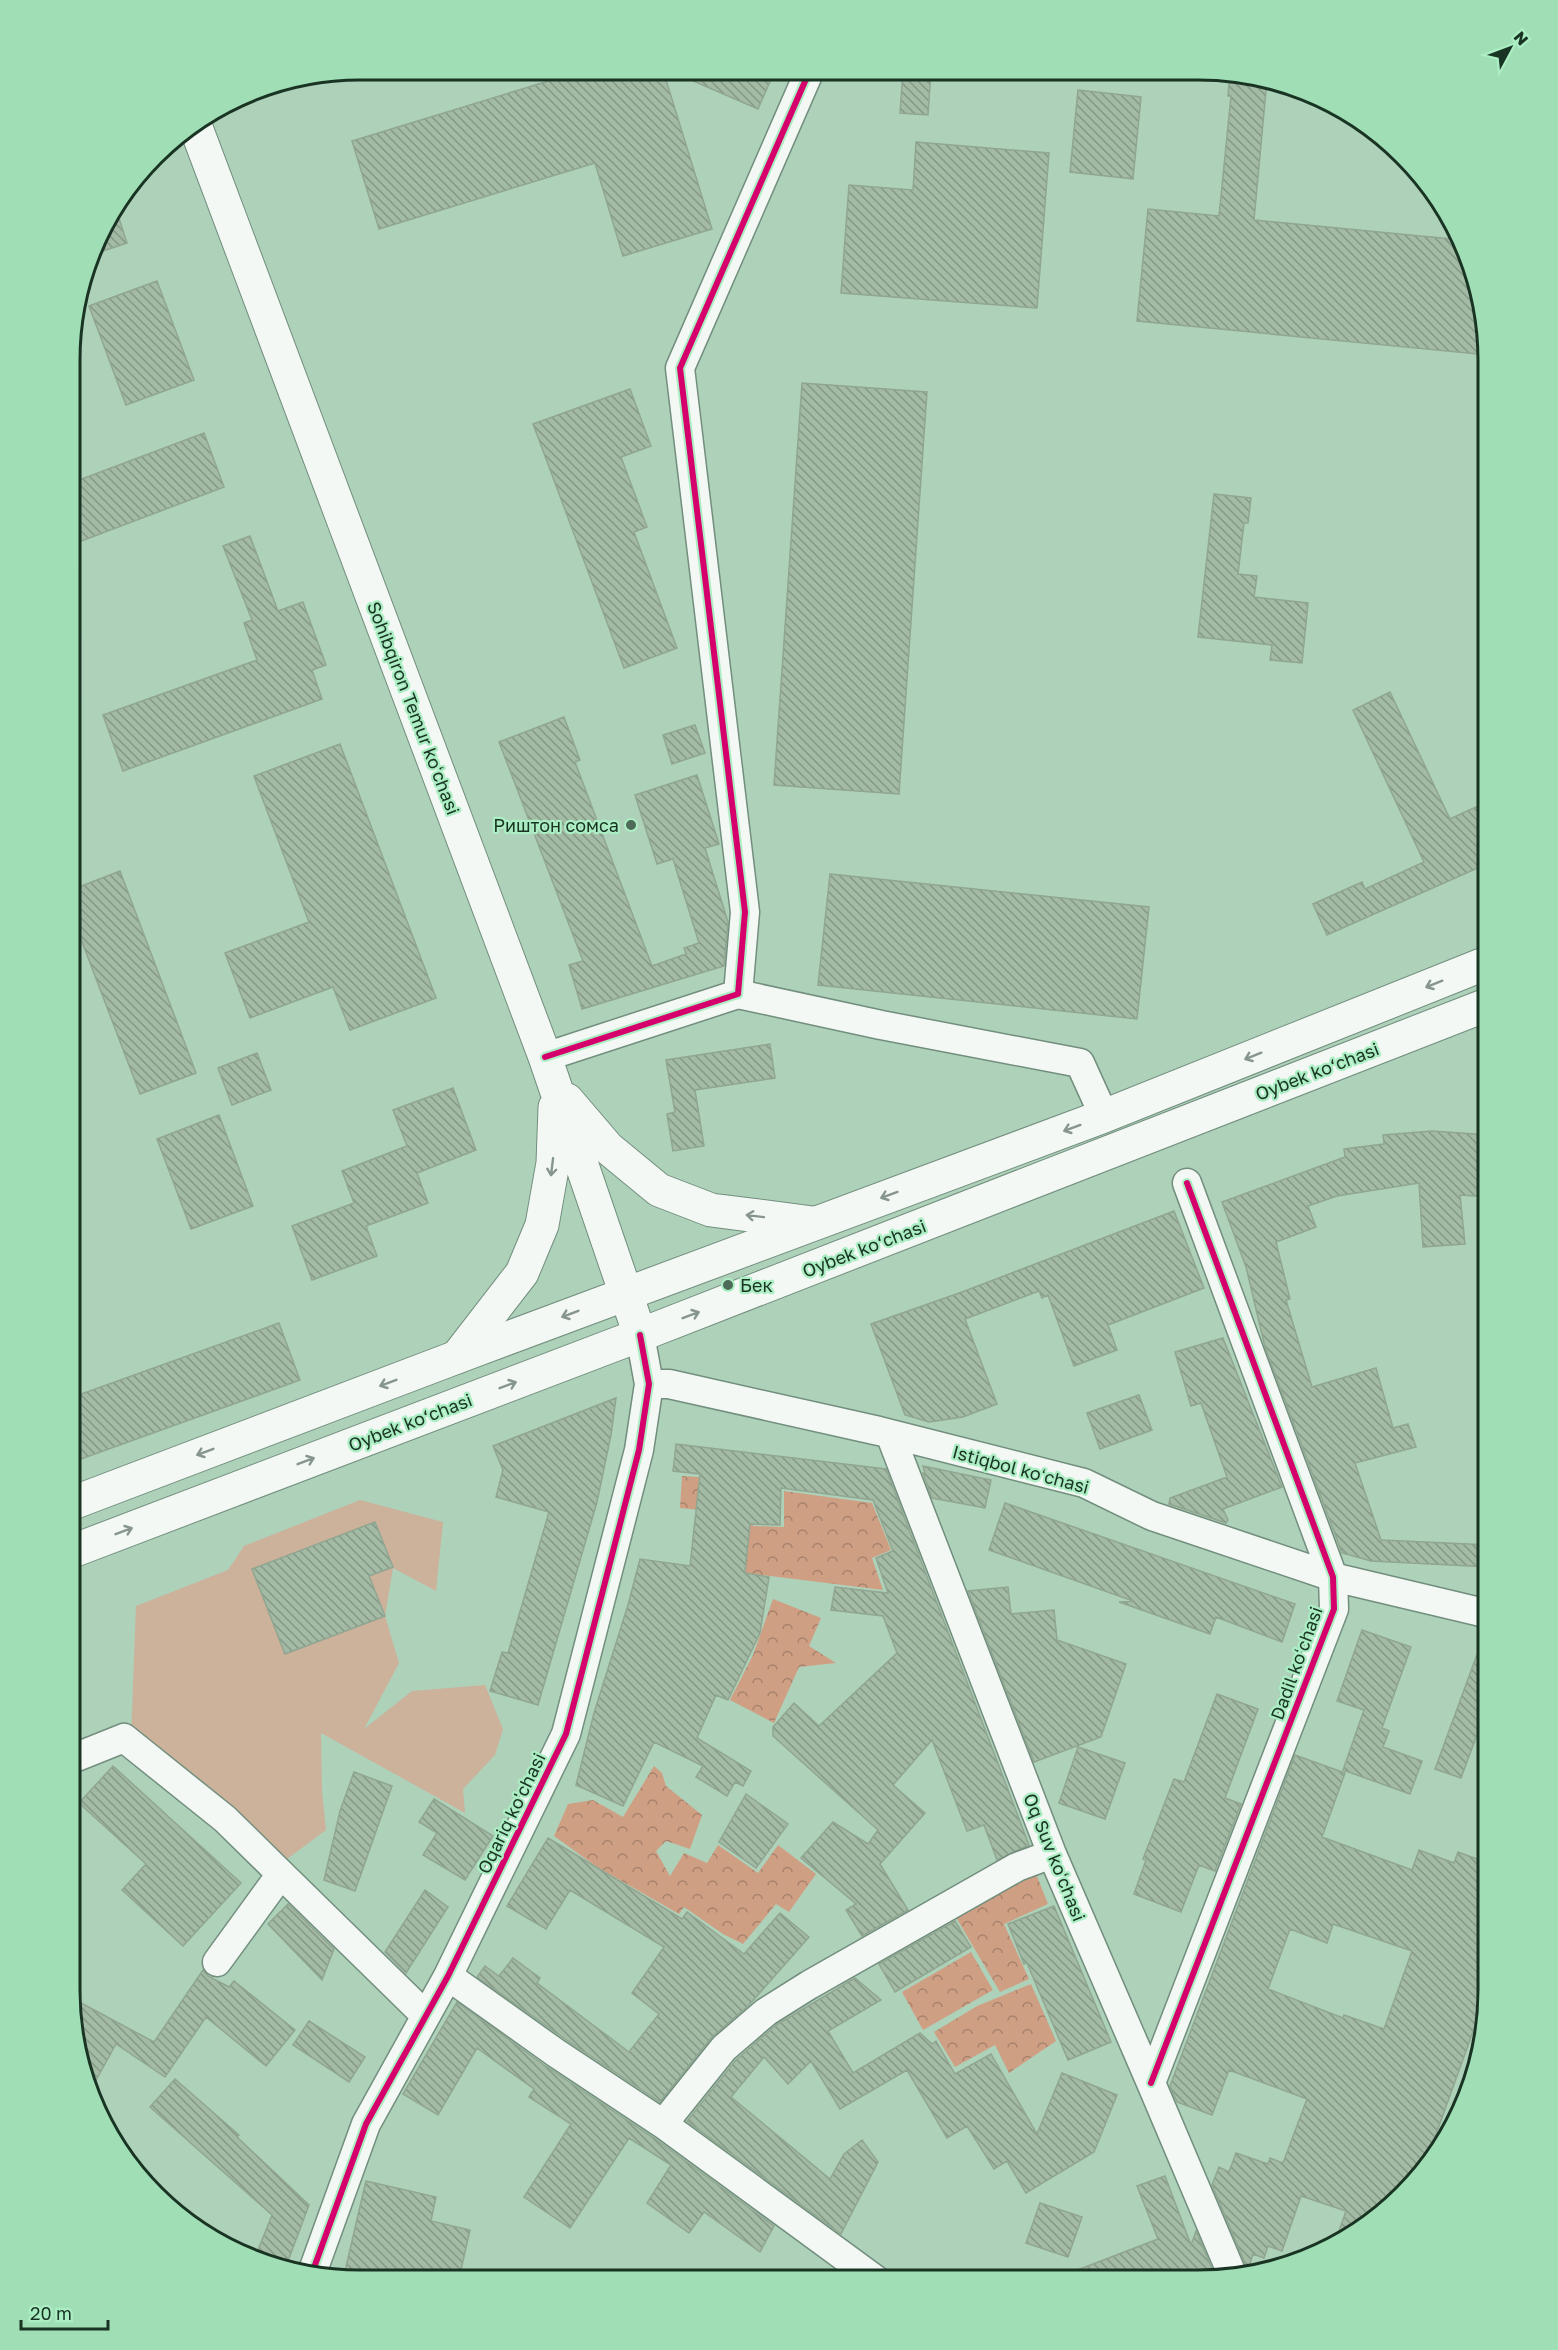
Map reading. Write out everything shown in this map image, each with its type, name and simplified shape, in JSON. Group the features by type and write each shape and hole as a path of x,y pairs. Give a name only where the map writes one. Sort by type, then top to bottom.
{"main road":[{"name":"Sohibqiron Temur koʻchasi","path":"197,131 550,1072 640,1335"},
{"name":"Oybek ko‘chasi","path":"80,1500 813,1223 1104,1116 1478,966"},
{"name":"Oybek ko‘chasi","path":"80,1548 640,1335 1478,1008"},
{"path":"550,1072 608,1148 660,1190 711,1210 813,1223"},
{"path":"457,1357 522,1273 542,1225 553,1163 550,1072"}],"street":[{"path":"738,994 746,912 680,368 806,80"},
{"path":"550,1072 738,994 881,1025 1080,1063 1104,1116"},
{"name":"Dadil koʻchasi","path":"1151,2083 1334,1609 1334,1577 1187,1183"},
{"name":"Oqariq ko'chasi","path":"314,2267 366,2124 448,1976 566,1734 639,1450 649,1384 640,1335"},
{"name":"Istiqbol koʻchasi","path":"649,1384 669,1384 890,1434 1084,1484 1152,1516 1334,1577 1478,1612"},
{"name":"Oq Suv koʻchasi","path":"890,1434 1052,1854 1230,2269"},
{"path":"80,1756 124,1738 225,1819 425,2015"},
{"path":"663,2124 724,2048 766,2012 809,1985 1017,1867 1052,1854"},
{"path":"217,1962 281,1874"},
{"path":"448,1976 556,2053 663,2124 862,2270"}],"shaded area":[{"path":"360,1500 443,1522 436,1591 393,1568 385,1616 399,1663 364,1729 412,1691 485,1685 503,1729 495,1755 463,1789 465,1813 321,1733 322,1791 326,1830 283,1862 131,1739 136,1606 228,1570 244,1546"}],"green space":[{"path":"682,1476 730,1479 751,1498 753,1526 784,1527 784,1491 872,1503 891,1550 872,1558 883,1590 745,1573 751,1515 680,1508"},
{"path":"773,1599 821,1618 809,1646 836,1663 799,1667 774,1723 730,1700 753,1655"},
{"path":"654,1766 662,1773 666,1786 702,1815 690,1849 666,1841 656,1851 670,1876 684,1853 707,1863 718,1845 758,1873 778,1845 816,1874 789,1912 776,1904 743,1944 723,1934 684,1907 679,1914 597,1867 554,1836 568,1804 593,1800 623,1817"},
{"path":"1035,1871 1048,1904 1004,1924 1029,1979 1000,1992 954,1914"},
{"path":"971,1952 993,1990 923,2030 902,1992"},
{"path":"1031,1984 1056,2041 1009,2073 995,2045 955,2067 934,2032 977,2006"}],"building":[{"path":"552,80 666,80 712,229 623,256 595,163 379,229 352,141"},
{"path":"691,80 771,80 758,109"},
{"path":"902,80 930,80 928,115 900,113"},
{"path":"1229,81 1266,88 1254,220 1451,239 1469,287 1476,323 1478,354 1137,321 1148,209 1219,216 1231,96 1228,96"},
{"path":"1078,90 1141,97 1133,179 1070,172"},
{"path":"916,142 1049,153 1037,308 841,293 849,185 913,190"},
{"path":"118,217 127,243 101,252"},
{"path":"157,281 194,380 126,405 89,306"},
{"path":"802,383 927,392 899,794 774,785"},
{"path":"630,389 651,446 621,457 647,527 634,532 677,648 624,668 533,424"},
{"path":"204,433 224,487 80,542 80,480"},
{"path":"1214,494 1251,498 1248,523 1244,523 1238,574 1257,576 1254,597 1308,603 1302,663 1270,660 1272,645 1198,637"},
{"path":"250,536 278,611 303,602 326,665 312,670 322,699 123,771 103,715 257,660 244,623 252,620 223,546"},
{"path":"1390,692 1450,819 1478,806 1478,868 1327,935 1313,904 1362,882 1365,889 1424,862 1353,710"},
{"path":"564,717 580,760 575,762 652,966 686,954 684,948 699,943 673,859 657,864 635,795 697,775 719,844 705,848 728,922 724,966 582,1009 569,965 583,961 499,742"},
{"path":"695,725 705,753 672,764 663,735"},
{"path":"340,744 436,998 350,1030 333,987 250,1018 225,953 309,922 254,776"},
{"path":"120,871 196,1073 140,1094 80,937 80,887"},
{"path":"830,874 1149,907 1137,1019 818,985"},
{"path":"770,1044 775,1078 695,1090 704,1146 673,1151 667,1114 675,1112 666,1060"},
{"path":"257,1053 271,1090 232,1105 218,1068"},
{"path":"453,1088 476,1150 417,1173 428,1203 366,1226 377,1256 312,1280 292,1226 354,1203 342,1171 407,1146 393,1110"},
{"path":"219,1115 253,1206 191,1229 157,1139"},
{"path":"1432,1131 1478,1134 1478,1196 1460,1195 1465,1244 1423,1247 1419,1183 1337,1196 1308,1206 1316,1227 1276,1242 1290,1299 1286,1300 1312,1387 1376,1368 1393,1428 1408,1424 1416,1447 1355,1463 1381,1540 1478,1544 1478,1566 1371,1561 1342,1553 1265,1347 1246,1267 1222,1202 1345,1157 1344,1149 1384,1144 1383,1135"},
{"path":"1174,1211 1204,1288 1108,1325 1117,1350 1074,1366 1048,1295 1042,1298 1039,1291 965,1319 997,1404 963,1417 929,1422 905,1415 871,1324 962,1292"},
{"path":"279,1323 300,1380 80,1459 80,1394"},
{"path":"1223,1338 1282,1487 1223,1509 1228,1520 1226,1523 1169,1504 1170,1498 1227,1477 1201,1403 1191,1406 1175,1352"},
{"path":"1139,1395 1152,1430 1100,1449 1087,1413"},
{"path":"616,1398 597,1502 538,1705 490,1691 502,1652 508,1653 549,1512 496,1497 503,1470 493,1446"},
{"path":"676,1444 886,1469 1029,1845 997,1860 984,1825 967,1831 932,1740 893,1785 925,1813 880,1864 908,1910 862,1936 846,1910 856,1904 801,1858 833,1822 868,1844 878,1830 773,1736 773,1727 794,1703 819,1726 897,1653 883,1616 831,1610 835,1587 888,1593 876,1558 893,1551 873,1500 781,1488 780,1525 750,1524 745,1573 769,1577 760,1633 728,1700 716,1695 697,1738 751,1771 743,1786 735,1782 727,1796 696,1777 703,1766 654,1742 623,1806 576,1785 594,1713 640,1559 690,1566 700,1474 673,1471"},
{"path":"923,1466 991,1480 985,1508 932,1498 923,1473 925,1473"},
{"path":"1005,1503 1295,1604 1282,1642 1216,1617 1210,1634 1119,1602 1133,1601 989,1550"},
{"path":"375,1522 393,1567 369,1576 385,1616 285,1654 252,1569"},
{"path":"1008,1587 1011,1614 1054,1610 1057,1640 1126,1664 1101,1737 1034,1762 968,1591"},
{"path":"1362,1630 1411,1647 1382,1728 1389,1731 1383,1747 1422,1761 1410,1794 1343,1770 1364,1710 1337,1701"},
{"path":"1478,1652 1478,1732 1461,1778 1435,1769"},
{"path":"1217,1694 1258,1709 1225,1798 1241,1804 1215,1871 1199,1865 1181,1912 1134,1894 1146,1860 1143,1859 1174,1779 1184,1782"},
{"path":"1078,1747 1125,1763 1105,1819 1059,1803"},
{"path":"1295,1755 1345,1773 1322,1837 1412,1870 1419,1850 1454,1863 1458,1852 1478,1859 1477,2022 1433,2143 1397,2189 1369,2213 1338,2233 1346,2211 1301,2196 1282,2251 1268,2246 1264,2258 1253,2254 1249,2266 1246,2266 1212,2185 1219,2167 1229,2172 1236,2153 1268,2164 1270,2158 1283,2163 1307,2099 1229,2070 1212,2115 1177,2102 1170,2086","holes":["1333,1924 1412,1951 1384,2029 1344,2015 1343,2018 1268,1989 1290,1929 1327,1943"]},
{"path":"113,1766 241,1883 183,1946 122,1890 146,1864 80,1802"},
{"path":"354,1772 392,1786 355,1891 324,1880 340,1811"},
{"path":"746,1794 788,1824 756,1868 719,1842"},
{"path":"434,1799 493,1836 465,1880 423,1855 437,1833 419,1822"},
{"path":"548,1838 682,1919 687,1912 744,1954 780,1913 809,1937 749,2005 711,2038 660,2102 477,1977 485,1966 499,1976 513,1958 540,1978 537,1983 629,2052 659,2014 632,1993 664,1947 570,1890 546,1929 507,1906"},
{"path":"425,1890 448,1907 406,1973 385,1952"},
{"path":"288,1904 334,1949 322,1980 268,1924"},
{"path":"1054,1906 1111,2042 1068,2060 1008,1924"},
{"path":"955,1921 971,1947 895,1992 879,1964"},
{"path":"203,1970 208,1976 229,1987 234,1981 295,2030 266,2066 206,2017 165,2077 116,2044 95,2083 85,2045 80,2002 154,2042"},
{"path":"855,1978 881,2000 828,2031 853,2073 920,2033 932,2044 936,2041 955,2074 991,2054 1037,2134 1062,2073 1117,2095 1094,2152 1026,2193 1007,2161 994,2169 967,2126 947,2138 907,2070 840,2109 811,2061 788,2084 764,2057 731,2097 830,2179 844,2154 862,2140 878,2162 841,2234 687,2121 736,2060 776,2025"},
{"path":"457,2002 547,2067 654,2138 774,2226 760,2252 704,2212 689,2233 647,2203 671,2165 629,2138 570,2228 524,2197 571,2124 529,2097 534,2089 477,2048 438,2115 403,2094"},
{"path":"309,2021 365,2057 349,2082 293,2045"},
{"path":"175,2079 239,2135 237,2137 309,2205 288,2261 257,2251 272,2215 150,2107"},
{"path":"1165,2176 1191,2245 1196,2231 1213,2270 1077,2270 1158,2239 1137,2186"},
{"path":"366,2181 436,2197 431,2221 470,2230 461,2270 345,2270"},
{"path":"1040,2203 1082,2217 1068,2257 1026,2243"}],"cycle path":[{"path":"545,1057 738,994 745,912 680,368 806,80"},
{"path":"1151,2083 1334,1609 1333,1577 1187,1183"},
{"path":"314,2267 366,2124 448,1976 566,1734 639,1450 649,1384 640,1335"}],"place":[{"name":"Риштон сомса","path":"631,825"},
{"name":"Бек","path":"728,1285"}]}
